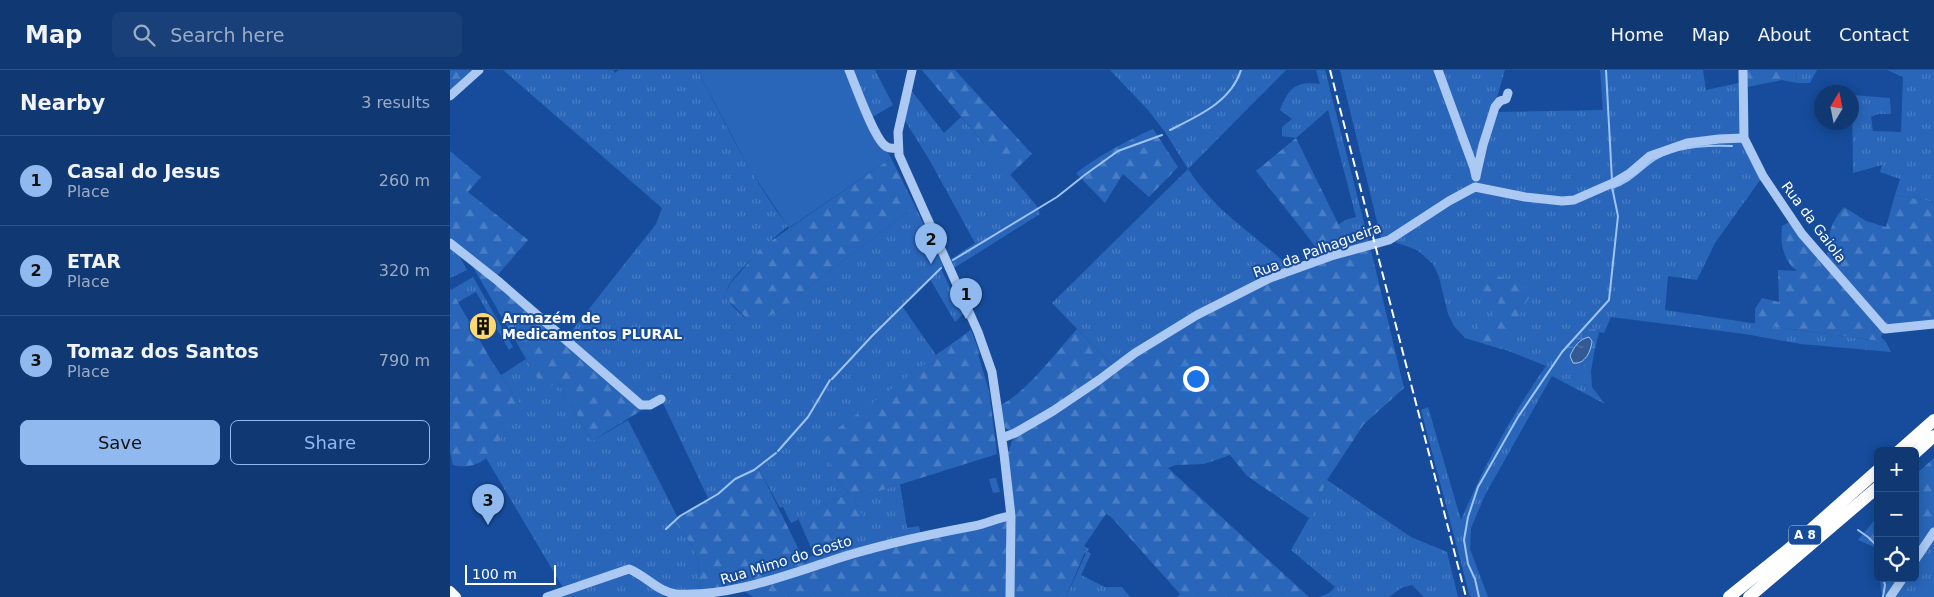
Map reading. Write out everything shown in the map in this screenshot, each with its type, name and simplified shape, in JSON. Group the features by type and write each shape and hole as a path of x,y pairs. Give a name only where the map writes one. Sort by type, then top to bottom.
{"highway":[{"path":"1904,447 1934,420"},
{"path":"1919,449 1934,436"},
{"name":"A 8","path":"1729,597 1790,548 1874,474"},
{"name":"A 8","path":"1749,597 1874,489"}],"main road":[{"path":"450,591 456,597"}],"street":[{"path":"450,96 479,70"},
{"path":"849,70 871,123 882,143 887,148 898,148"},
{"path":"912,70 898,132 898,148 906,174 986,352 992,372 1011,516 1010,597"},
{"path":"1438,70 1476,177"},
{"name":"Rua da Gaiola","path":"1743,70 1744,138 1762,176 1802,234 1885,329 1934,324"},
{"path":"1508,93 1506,99 1500,101 1495,107 1483,145 1475,187 1525,197 1574,200 1613,183 1630,173 1650,156 1677,146 1719,139 1744,138"},
{"name":"Rua da Palhagueira","path":"1002,438 1015,433 1053,411 1135,353 1197,315 1270,278 1331,256 1388,240 1475,187"},
{"path":"450,243 498,280 642,405 650,406 661,399"},
{"name":"Rua Mimo do Gosto","path":"547,597 629,569 638,572 653,584 673,594 714,596 870,549 985,524 1011,516"},
{"path":"1919,554 1934,532"},
{"path":"1890,597 1900,582"}],"green space":[{"path":"450,70 479,70 450,96"},
{"path":"503,70 613,70 615,73 619,70 700,70 702,79 742,154 763,191 788,226 751,259 727,288 727,299 746,320 775,313 915,206 943,266 941,269 963,314 955,322 930,279 902,306 936,355 971,330 980,354 976,355 837,480 849,493 791,523 783,507 780,508 758,467 735,479 709,500 661,399 645,406 566,338 656,224 662,208"},
{"path":"700,70 849,70 871,123 891,158 789,228 750,170 702,79"},
{"path":"849,70 875,70 893,105 869,119"},
{"path":"922,70 955,70 1032,154 1010,175"},
{"path":"1110,70 1286,70 1188,169 1165,132 1148,110"},
{"path":"1316,70 1325,70 1370,246 1351,250 1338,225 1345,220 1356,217 1328,110 1296,138 1282,136 1282,127 1292,119 1280,110 1283,102 1290,91 1299,85 1320,84"},
{"path":"1340,70 1438,70 1474,168 1495,112 1603,110 1600,70 1703,70 1706,90 1743,82 1744,138 1763,176 1715,243 1697,280 1668,276 1665,310 1886,342 1891,352 1801,344 1745,334 1611,317 1604,333 1587,324 1561,354 1580,370 1594,353 1591,371 1592,387 1605,404 1552,376 1485,495 1471,528 1470,549 1488,597 1470,597 1421,410 1428,407 1461,520 1499,441 1546,366 1506,350 1465,338 1454,326 1448,314 1439,277 1433,264 1417,250 1389,240 1382,242"},
{"path":"1441,70 1505,70 1476,168"},
{"path":"1743,70 1796,70 1797,83 1782,80 1742,88"},
{"path":"1796,70 1817,70 1810,83 1797,83"},
{"path":"1887,70 1934,70 1934,202 1895,195 1900,179 1880,172 1882,165 1853,173 1852,130 1859,130 1859,96 1890,98 1891,114 1878,114 1871,117 1873,131 1901,132 1903,77"},
{"path":"911,90 944,133 961,117 1037,206 1040,214 954,268 950,260 975,243 930,161 904,119"},
{"path":"1153,129 1178,167 1149,197 1123,174 1105,203 1076,173 1113,149"},
{"path":"1296,138 1351,250 1370,246 1404,388 1364,424 1327,480 1313,514 1309,518 1247,476 1230,455 1204,464 1176,465 1168,468 1309,597 1177,597 1180,594 1111,517 1106,514 1084,546 1089,549 1084,554 1066,597 1012,597 1007,456 1012,441 1016,436 1004,427 1001,405 1021,391 1031,381 1077,329 1115,368 1197,315 1323,256 1256,171"},
{"path":"450,151 481,177 468,192 528,240 495,278 641,405 650,405 592,441 558,382 544,390 473,267 472,260 450,243"},
{"path":"891,158 915,206 775,313 747,323 744,316 726,298 726,291 761,248"},
{"path":"1188,169 1224,212 1293,270 1115,368 1052,303"},
{"path":"1895,195 1934,202 1934,325 1885,329 1881,337 1886,342 1755,324 1755,309 1762,298 1779,302 1778,270 1797,271 1788,262 1784,251 1782,226 1793,220 1827,262 1832,226 1844,207 1866,221 1886,227"},
{"path":"450,243 454,246 467,270 450,278"},
{"path":"1483,271 1506,279 1532,292 1501,349 1469,339 1483,316 1491,319 1499,301 1473,288 1481,278"},
{"path":"473,277 513,347 509,350 476,292 458,302 451,290"},
{"path":"450,288 491,360 520,404 505,432 490,454 475,465 453,465 450,452"},
{"path":"1587,324 1599,332 1594,353 1580,370 1561,354"},
{"path":"971,330 989,391 997,454 854,499 865,521 812,550 798,518 849,493 837,480 822,440"},
{"path":"526,359 544,389 558,382 592,441 628,420 678,518 675,522 690,543 698,560 700,596 673,594 662,597 547,597 565,591 486,458 505,431 520,404 501,375"},
{"path":"1934,458 1934,532 1919,554 1919,492 1919,471"},
{"path":"758,467 808,568 1008,516 1007,597 753,597 741,589 700,596 698,560 690,543 675,522 680,516 718,494 735,479"},
{"path":"996,478 1000,492 993,493 989,479"},
{"path":"1327,480 1411,537 1447,552 1458,597 1424,597 1412,585 1401,588 1389,597 1319,597 1329,593 1335,587 1291,550 1313,513"},
{"path":"900,484 907,528 919,526 921,537 808,568 805,559 814,555 812,550 864,521 854,499"},
{"path":"1874,521 1874,547 1858,540"},
{"path":"1934,532 1934,597 1911,597 1895,589 1900,582 1919,582 1919,554"},
{"path":"1087,551 1091,554 1081,575 1105,587 1122,587 1130,597 1066,597"},
{"path":"1880,582 1900,582 1896,589 1911,597 1887,597 1881,591"}],"water":[{"path":"1589,337 1592,341 1587,356 1581,362 1573,363 1570,356 1573,350 1577,344"}],"waterway":[{"path":"1170,130 1202,113 1222,99 1230,91 1241,70"},
{"path":"1606,70 1612,180"},
{"path":"953,260 1057,197 1118,151 1162,135"},
{"path":"1612,188 1628,181 1650,163 1668,153 1701,146 1732,146"},
{"path":"1479,597 1475,579 1468,564 1464,540 1468,517 1478,487 1518,417 1562,352 1609,300 1618,216 1612,187"},
{"path":"832,379 872,336 941,268"},
{"path":"778,451 808,417 830,380"},
{"path":"666,529 680,516 718,494 735,479 754,470 776,453"},
{"path":"1858,530 1874,543"},
{"path":"1883,597 1884,582"}],"railway":[{"path":"1330,70 1466,597"}],"place":[{"name":"ETAR","path":"931,264"},
{"name":"Casal do Jesus","path":"966,319"},
{"name":"Armazém de Medicamentos PLURAL","path":"483,326"},
{"name":"Tomaz dos Santos","path":"488,525"}]}
